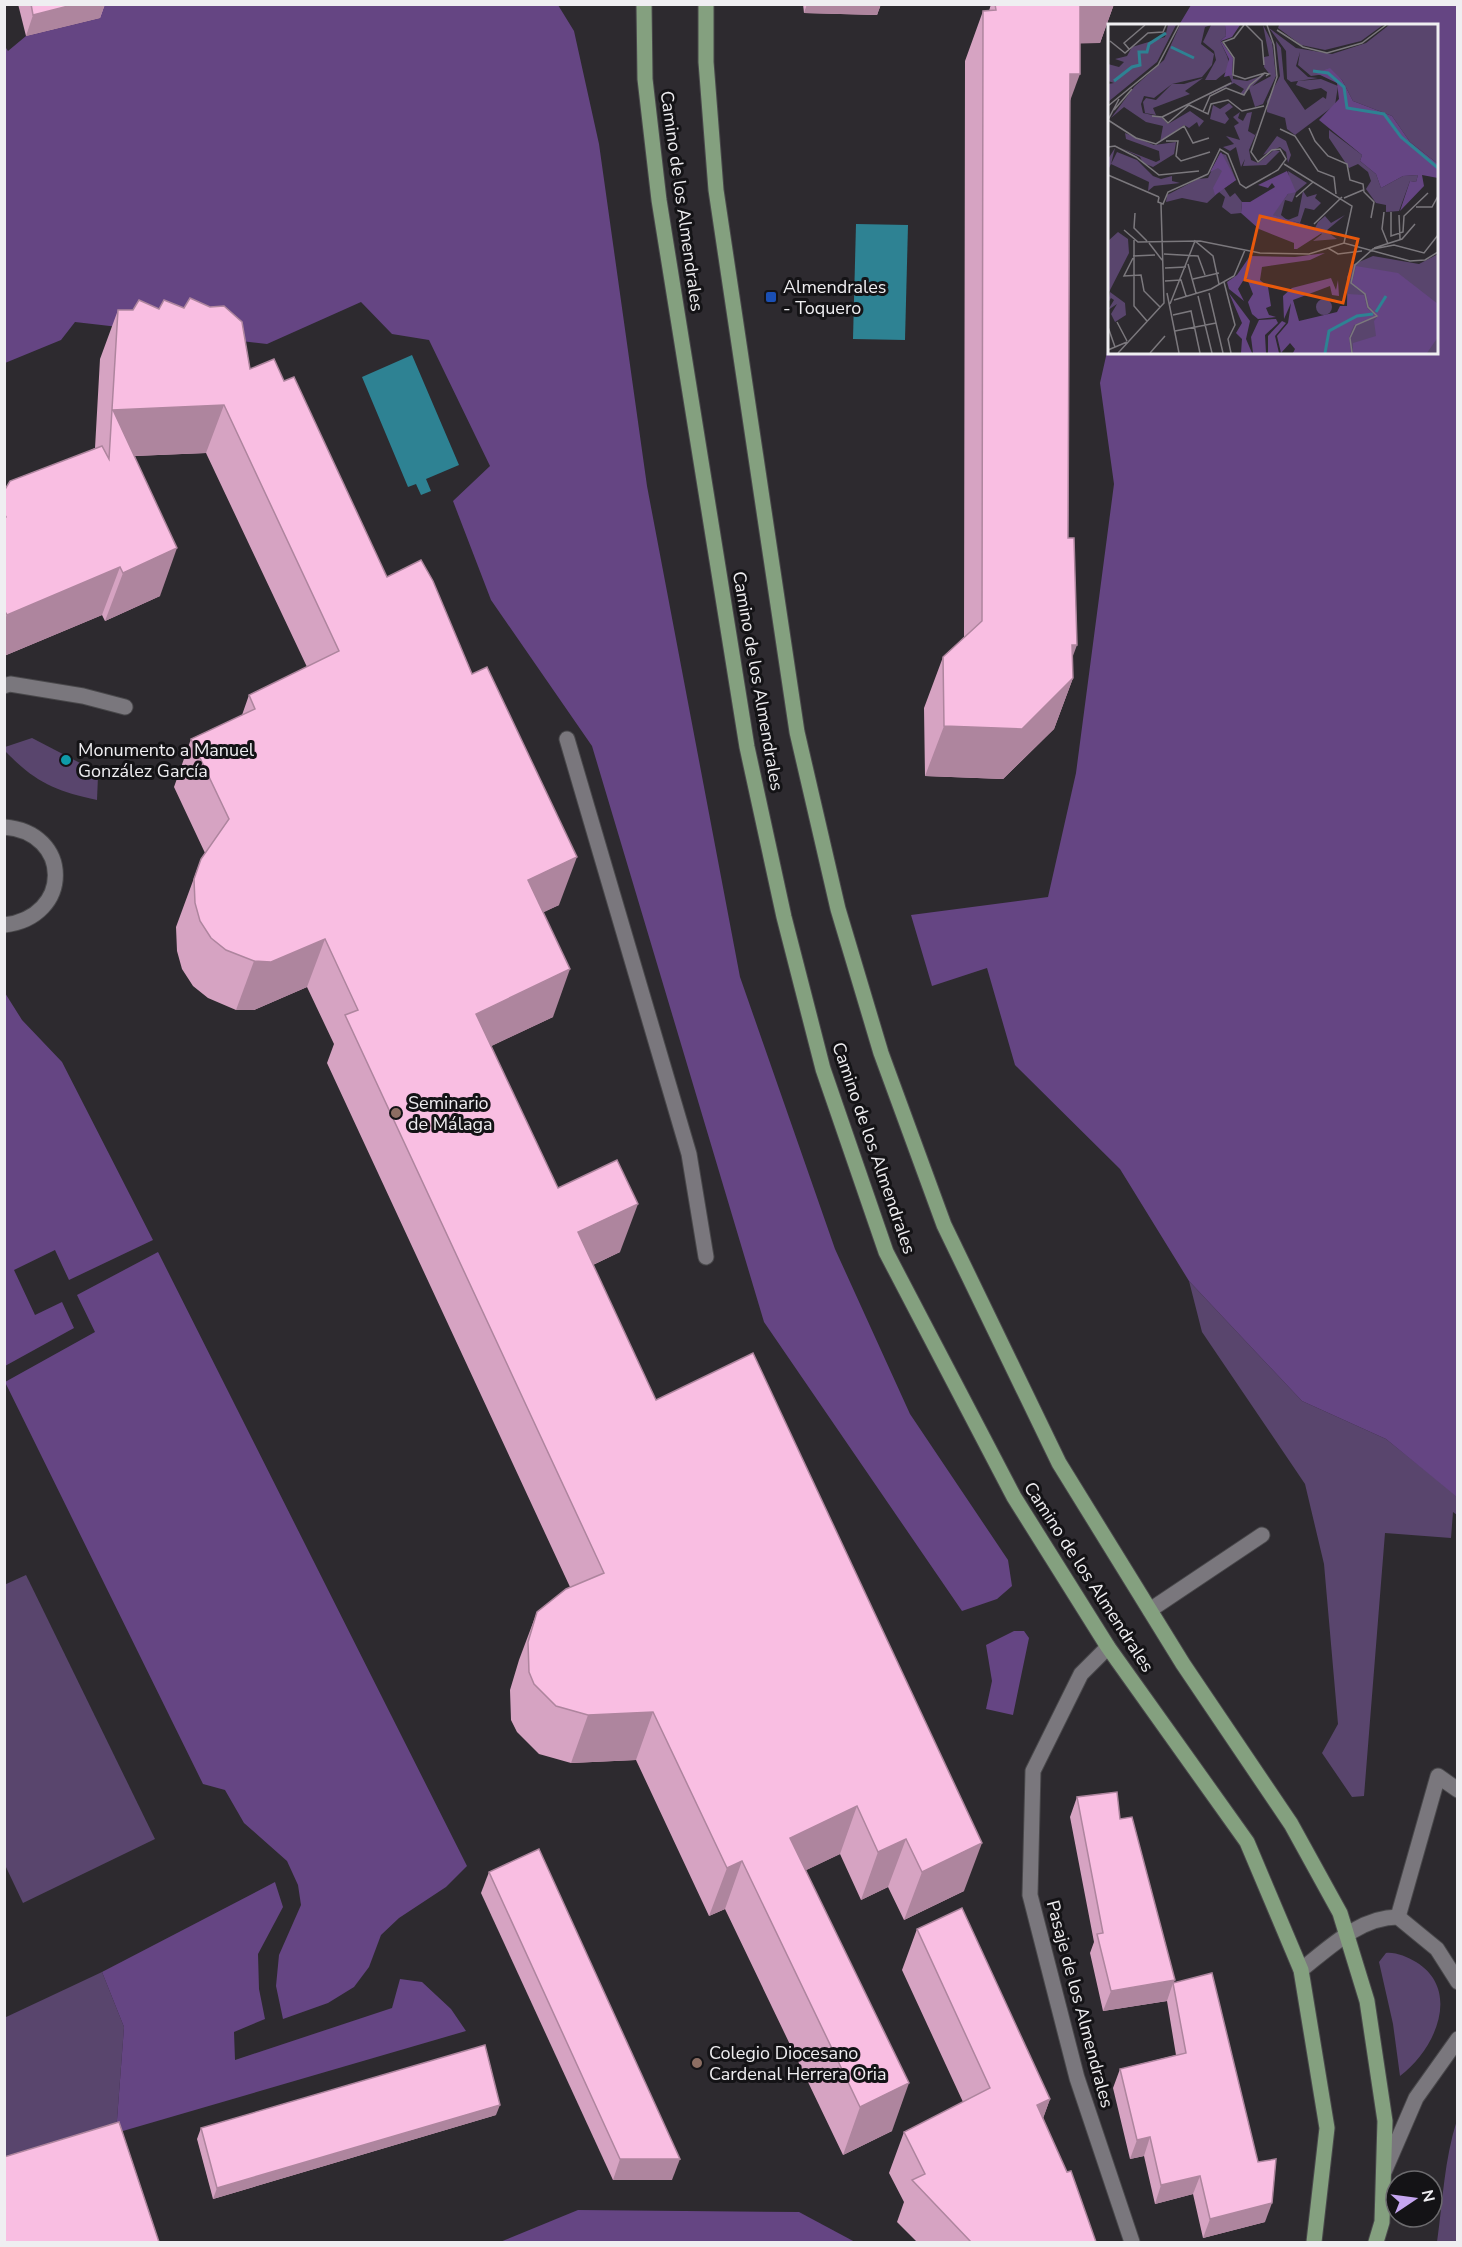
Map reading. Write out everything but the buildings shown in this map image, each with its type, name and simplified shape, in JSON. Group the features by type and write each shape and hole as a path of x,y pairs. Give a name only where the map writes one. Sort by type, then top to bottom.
{"main road":[{"name":"Camino de los Almendrales","path":"644,4 645,79 659,200 747,747 784,917 823,1069 886,1252 1014,1497 1108,1647 1247,1842 1300,1970 1327,2128 1314,2242"},
{"name":"Camino de los Almendrales","path":"706,4 706,62 716,190 797,732 838,909 881,1053 944,1225 1059,1463 1150,1610 1291,1824 1340,1913 1367,2001 1385,2121 1384,2169"},
{"name":"Camino de los Almendrales","path":"1376,2242 1382,2222 1384,2172"}],"street":[{"path":"4,686 10,684 83,696 124,707"},
{"path":"567,739 689,1154 706,1257"},
{"path":"4,827 20,828 36,837 52,857 55,870 55,884 50,900 38,915 21,923 4,925"},
{"path":"1150,1610 1262,1535"},
{"name":"Pasaje de los Almendrales","path":"1108,1647 1081,1674 1033,1771 1030,1895 1077,2078 1132,2242"},
{"path":"1398,1917 1437,1776 1458,1791"},
{"path":"1300,1970 1347,1934 1383,1917 1398,1917 1437,1949 1458,1982"},
{"path":"1385,2169 1416,2098 1458,2039"}],"shaded area":[{"path":"93,5 558,5 574,31 599,144 647,486 740,977 835,1249 910,1414 1008,1560 1012,1586 997,1599 962,1611 764,1322 592,746 491,600 453,501 490,466 429,340 392,334 361,302 267,344 75,322 61,340 5,363 4,45 8,51 26,36 100,18"},
{"path":"1191,5 1457,5 1457,1497 1386,1439 1302,1401 1189,1281 1120,1169 1015,1065 987,968 932,986 911,915 1048,897 1076,773 1114,484 1100,383 1108,347 1108,354 1438,354 1438,24 1180,24"},
{"path":"32,738 82,764 98,776 97,800 69,793 47,784 36,778 5,751 5,747"},
{"path":"5,993 22,1020 62,1062 153,1240 69,1280 55,1250 14,1270 35,1315 62,1302 74,1328 5,1366"},
{"path":"158,1252 467,1866 446,1887 399,1918 381,1935 369,1967 354,1987 328,2003 283,2019 276,1986 279,1955 301,1905 298,1885 287,1861 244,1823 225,1790 203,1784 5,1382 95,1332 77,1295"},
{"path":"1189,1281 1302,1401 1386,1439 1457,1496 1457,1515 1453,1512 1451,1538 1385,1533 1364,1796 1352,1797 1322,1753 1338,1724 1324,1564 1305,1484 1202,1332"},
{"path":"26,1575 155,1839 23,1903 5,1865 4,1585"},
{"path":"1014,1631 1024,1631 1029,1638 1013,1715 986,1709 992,1681 986,1645"},
{"path":"275,1882 283,1907 258,1954 259,1989 265,2019 234,2032 235,2060 392,2008 400,1979 422,1982 451,2009 466,2031 116,2133 124,2027 102,1972"},
{"path":"1386,1953 1409,1958 1430,1974 1438,1988 1440,2004 1433,2036 1413,2065 1400,2076 1393,2024 1379,1962"},
{"path":"102,1972 124,2027 116,2133 5,2167 4,2018"},
{"path":"1457,2120 1457,2242 1437,2242 1439,2229 1444,2229 1444,2189"},
{"path":"578,2210 799,2212 855,2242 500,2242"}],"water":[{"path":"856,224 908,225 905,340 853,339"},
{"path":"412,355 459,465 426,479 431,491 421,495 416,484 408,487 362,377"}],"place":[{"name":"Almendrales - Toquero","path":"771,297"},
{"name":"Monumento a Manuel González García","path":"66,760"},
{"name":"Seminario de Málaga","path":"396,1113"},
{"name":"Colegio Diocesano Cardenal Herrera Oria","path":"697,2063"}]}
